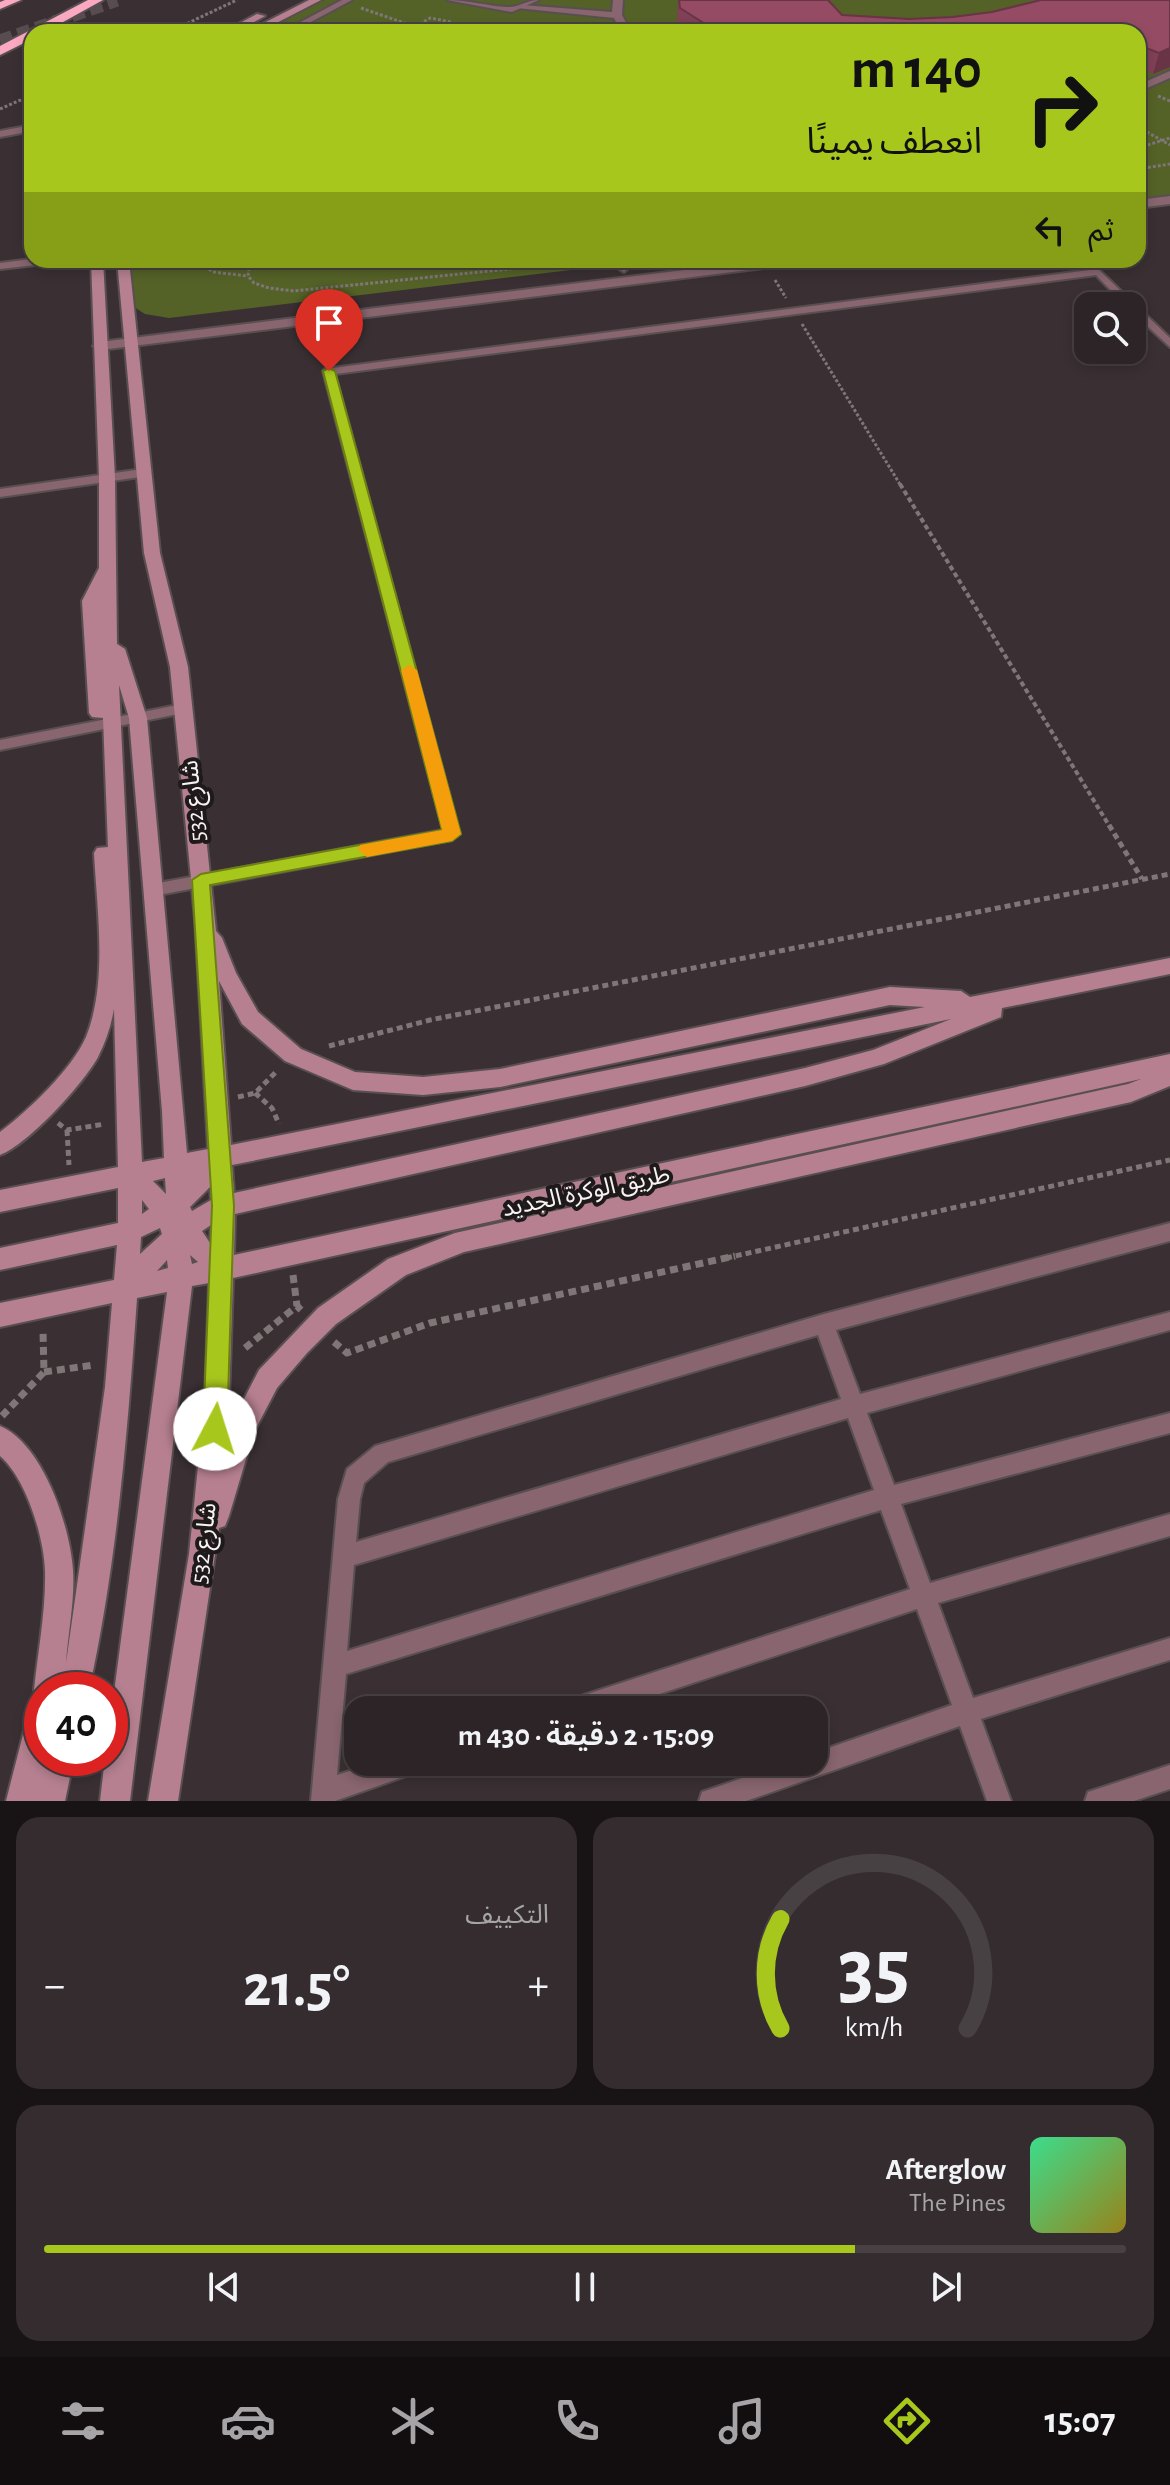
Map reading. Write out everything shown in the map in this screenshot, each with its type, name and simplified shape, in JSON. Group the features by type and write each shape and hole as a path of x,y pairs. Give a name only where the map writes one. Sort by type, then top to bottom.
{"highway":[{"path":"0,6 15,0"},
{"path":"51,24 97,0"},
{"path":"0,51 24,38"}],"street":[{"path":"244,24 292,0"},
{"path":"267,24 316,0"},
{"path":"618,0 617,15 622,24"},
{"path":"522,8 617,15"},
{"path":"1146,85 1170,74"},
{"path":"1146,203 1170,200"},
{"path":"1146,217 1159,215"},
{"path":"0,1145 21,1131 42,1110 90,1050 104,1004 108,947 107,478 97,268"},
{"name":"شارع 532","path":"124,268 152,553 179,667 205,919 223,1206 220,1349 203,1554 163,1801"},
{"path":"129,336 599,268"},
{"path":"100,339 732,268"},
{"path":"78,1672 86,1637 120,1362 130,1231 130,1120 106,724 90,601 106,564"},
{"path":"107,621 138,718 176,1165 181,1275 115,1801"},
{"path":"205,919 226,974 250,1018 293,1055 353,1081 423,1086 500,1078 890,996 989,1002"},
{"path":"0,1201 1170,966"},
{"path":"0,1259 130,1231 223,1206 805,1077 876,1058 1042,991"},
{"name":"طريق الوكرة الجديد","path":"0,1315 531,1204 1170,1063"},
{"path":"203,1554 242,1427 268,1379 315,1327 397,1267 463,1241 1131,1093 1170,1076"},
{"path":"127,1288 220,1157"},
{"path":"128,1174 151,1191 201,1250 222,1267"},
{"path":"0,1439 17,1453 42,1495 59,1569 50,1672"},
{"path":"21,1801 27,1776"},
{"path":"50,1801 55,1776"}],"lane":[{"path":"451,0 512,10 535,0"},
{"path":"302,24 347,1"},
{"path":"0,134 24,130"},
{"path":"0,266 24,263"},
{"path":"153,890 452,834 329,371 1098,272 1170,344"},
{"path":"0,493 143,473"},
{"path":"0,745 183,709"},
{"path":"378,1776 324,1796 344,1557 355,1477 382,1453 824,1324 1170,1232"},
{"path":"344,1557 853,1406 1170,1321"},
{"path":"824,1324 999,1801"},
{"path":"335,1666 887,1497 1170,1423"},
{"path":"618,1696 923,1596 1170,1525"},
{"path":"711,1801 967,1712 1170,1649"},
{"path":"1097,1801 1170,1777"}],"path":[{"path":"186,24 237,0"},
{"path":"347,1 408,24"},
{"path":"421,24 430,18 451,22 448,24"},
{"path":"0,109 24,98"},
{"path":"1146,132 1170,145"},
{"path":"1146,145 1170,138"},
{"path":"1146,168 1170,164"},
{"path":"206,268 222,274 248,276 254,283 269,288 294,291 519,268"},
{"path":"248,276 249,268"},
{"path":"776,268 775,280 1142,879"},
{"path":"215,1102 255,1093 293,1055 430,1020 1170,874"},
{"path":"255,1093 272,1108 286,1144"},
{"path":"69,1186 67,1130 130,1120"},
{"path":"220,1349 247,1348 297,1306 315,1327 347,1353 430,1323 1170,1160"},
{"path":"43,1306 44,1372"},
{"path":"0,1418 44,1372 120,1362"}],"green space":[{"path":"324,0 1170,0 1170,198 1146,201 1146,24 275,24"},
{"path":"129,268 588,268 169,318 145,314 131,305"}],"building":[{"path":"679,0 828,0 842,15 909,19 992,12 1041,0 1170,0 1170,48 1159,53 1146,48 1146,24 705,24 680,8"}],"tunnel":[{"path":"49,24 117,0"},
{"path":"0,41 24,33"}],"slow traffic":[{"path":"367,850 452,834 409,670"}],"route":[{"path":"215,1429 223,1206 201,880 452,834 329,371"}]}
